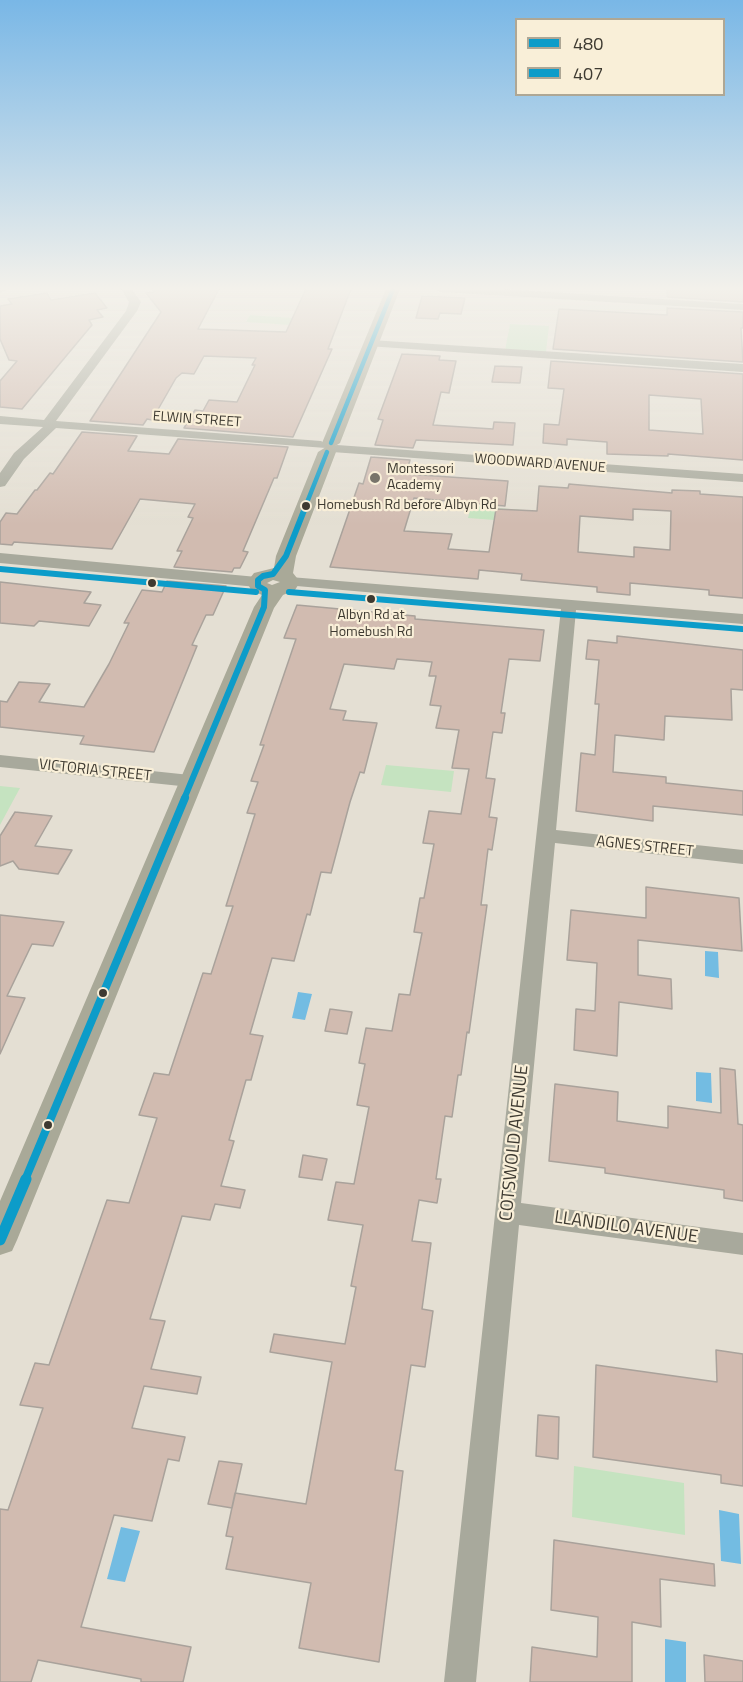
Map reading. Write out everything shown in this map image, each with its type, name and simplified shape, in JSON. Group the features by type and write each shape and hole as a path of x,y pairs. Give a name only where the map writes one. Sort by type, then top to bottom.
{"main road":[{"path":"0,1240 274,582 361,367"}],"street":[{"path":"0,483 19,456 49,429 50,420 89,367"},
{"name":"ELWIN STREET","path":"0,420 329,447"},
{"name":"WOODWARD AVENUE","path":"329,447 743,478"},
{"path":"0,558 743,619"},
{"name":"COTSWOLD AVENUE","path":"460,1682 569,604"},
{"name":"VICTORIA STREET","path":"0,761 190,780"},
{"name":"AGNES STREET","path":"547,836 743,856"},
{"name":"LLANDILO AVENUE","path":"508,1212 743,1244"}],"green space":[{"path":"471,506 523,510 521,522 468,518"},
{"path":"386,765 454,771 451,792 381,785"},
{"path":"0,786 20,788 0,825"},
{"path":"574,1466 684,1483 685,1535 572,1517"}],"water":[{"path":"705,951 718,952 719,978 705,976"},
{"path":"298,992 312,994 305,1020 292,1018"},
{"path":"696,1072 711,1073 712,1103 696,1101"},
{"path":"719,1510 739,1514 741,1564 721,1561"},
{"path":"121,1527 140,1531 125,1582 107,1579"},
{"path":"665,1639 686,1642 686,1682 665,1682"}],"building":[{"path":"11,367 57,367 22,409 0,407 0,381"},
{"path":"125,367 198,367 194,374 182,373 176,378 152,420 147,419 143,425 90,421"},
{"path":"254,367 324,367 293,437 184,428 195,410 203,411 209,400 237,402"},
{"path":"397,367 455,367 449,393 441,392 433,425 493,429 494,422 515,423 513,445 416,440 413,448 375,445 383,420 378,419"},
{"path":"495,367 522,367 520,383 492,382"},
{"path":"550,367 647,367 743,374 743,460 668,454 668,456 607,454 607,442 567,439 567,445 543,443 544,424 559,425 564,389 548,388","holes":["649,395 701,399 703,434 649,430"]},
{"path":"82,432 137,436 128,451 169,454 178,439 288,447 277,478 274,478 243,551 248,552 240,568 234,568 232,572 174,567 182,551 177,551 193,518 188,517 195,504 140,499 112,549 14,542 12,545 0,544 0,522 6,513 17,514 50,473 53,474"},
{"path":"371,457 410,460 406,474 508,481 505,506 414,498 404,531 452,534 448,549 489,552 496,509 537,511 539,486 568,488 569,484 672,493 672,490 700,491 700,494 743,497 743,598 709,595 709,590 630,583 630,595 597,592 597,587 521,580 522,574 479,570 478,579 330,567 359,483 363,484","holes":["633,509 671,511 670,550 634,547 634,557 578,552 580,516 633,520"]},
{"path":"167,581 226,586 213,615 206,615 192,645 197,646 154,752 80,744 84,736 0,727 0,701 7,702 19,682 50,684 39,702 84,707 109,664 129,623 124,623 142,590 162,592"},
{"path":"0,582 91,592 84,603 101,605 89,626 39,621 34,626 0,623"},
{"path":"297,605 415,616 415,619 544,630 540,661 509,659 501,713 505,713 502,733 493,732 486,778 495,779 489,817 497,818 492,850 488,849 481,905 487,905 469,1033 467,1032 461,1075 458,1075 452,1117 445,1116 436,1179 441,1179 437,1203 419,1200 412,1241 431,1243 422,1309 433,1311 425,1367 411,1365 395,1470 403,1471 379,1662 299,1648 311,1583 226,1569 233,1537 226,1536 235,1493 306,1504 332,1362 270,1352 274,1334 345,1344 356,1287 351,1286 363,1225 328,1220 336,1182 354,1184 369,1107 357,1105 365,1064 359,1063 366,1028 392,1031 399,994 410,995 422,933 414,932 420,898 424,898 434,844 423,843 429,811 461,814 469,769 452,768 459,730 436,728 441,706 430,705 436,676 429,676 432,662 397,659 394,669 344,664 330,709 346,711 343,720 377,723 364,773 360,772 350,802 331,873 321,872 310,915 307,914 294,961 272,958 250,1034 263,1036 251,1080 246,1080 229,1140 234,1141 221,1186 245,1190 240,1208 215,1204 210,1220 182,1216 150,1319 165,1321 151,1369 201,1377 197,1394 144,1386 132,1428 185,1437 179,1461 168,1459 152,1521 114,1515 81,1627 191,1647 183,1682 141,1682 141,1679 38,1660 31,1682 0,1682 0,1509 8,1510 43,1408 20,1405 35,1363 49,1365 107,1200 129,1203 157,1118 139,1115 154,1073 169,1075 203,973 211,974 233,906 226,906 255,814 247,813 258,782 251,781 264,745 260,745 296,639 284,638"},
{"path":"617,636 743,650 743,690 731,689 732,720 665,716 664,740 615,735 613,772 666,777 666,783 743,791 743,815 653,806 653,821 576,811 581,753 595,755 599,704 595,704 599,660 586,659 588,640 617,643"},
{"path":"15,812 52,816 35,846 72,850 58,874 19,869 13,861 0,866 0,836"},
{"path":"646,887 739,898 742,951 638,940 638,975 671,979 672,1009 619,1002 617,1056 574,1050 576,1009 595,1011 597,963 567,960 571,910 646,918"},
{"path":"0,915 64,922 53,946 32,944 7,996 25,998 0,1054"},
{"path":"330,1009 352,1012 347,1034 325,1031"},
{"path":"720,1068 735,1070 738,1124 743,1125 743,1201 724,1198 724,1190 605,1173 605,1168 549,1161 555,1084 618,1092 617,1121 668,1128 668,1106 721,1113"},
{"path":"303,1155 327,1159 322,1180 299,1177"},
{"path":"716,1350 743,1354 743,1486 721,1483 721,1475 593,1457 596,1365 717,1382"},
{"path":"538,1415 559,1417 558,1459 536,1456"},
{"path":"219,1461 242,1464 232,1508 208,1504"},
{"path":"554,1540 714,1564 715,1586 660,1579 661,1627 632,1622 632,1682 530,1682 532,1647 597,1657 598,1617 551,1610"},
{"path":"704,1655 743,1661 743,1682 705,1682"}],"transit line":[{"name":"480","path":"331,443 361,367"},
{"name":"480","path":"0,1240 264,607 265,590 258,586 258,580 263,576 273,574 286,556 327,452"},
{"name":"407","path":"0,569 256,592"},
{"name":"407","path":"289,592 742,629"}],"place":[{"name":"Montessori Academy","path":"375,478"},
{"name":"Homebush Rd before Albyn Rd","path":"306,506"},
{"name":"Albyn Rd at Homebush Rd","path":"371,599"}]}
